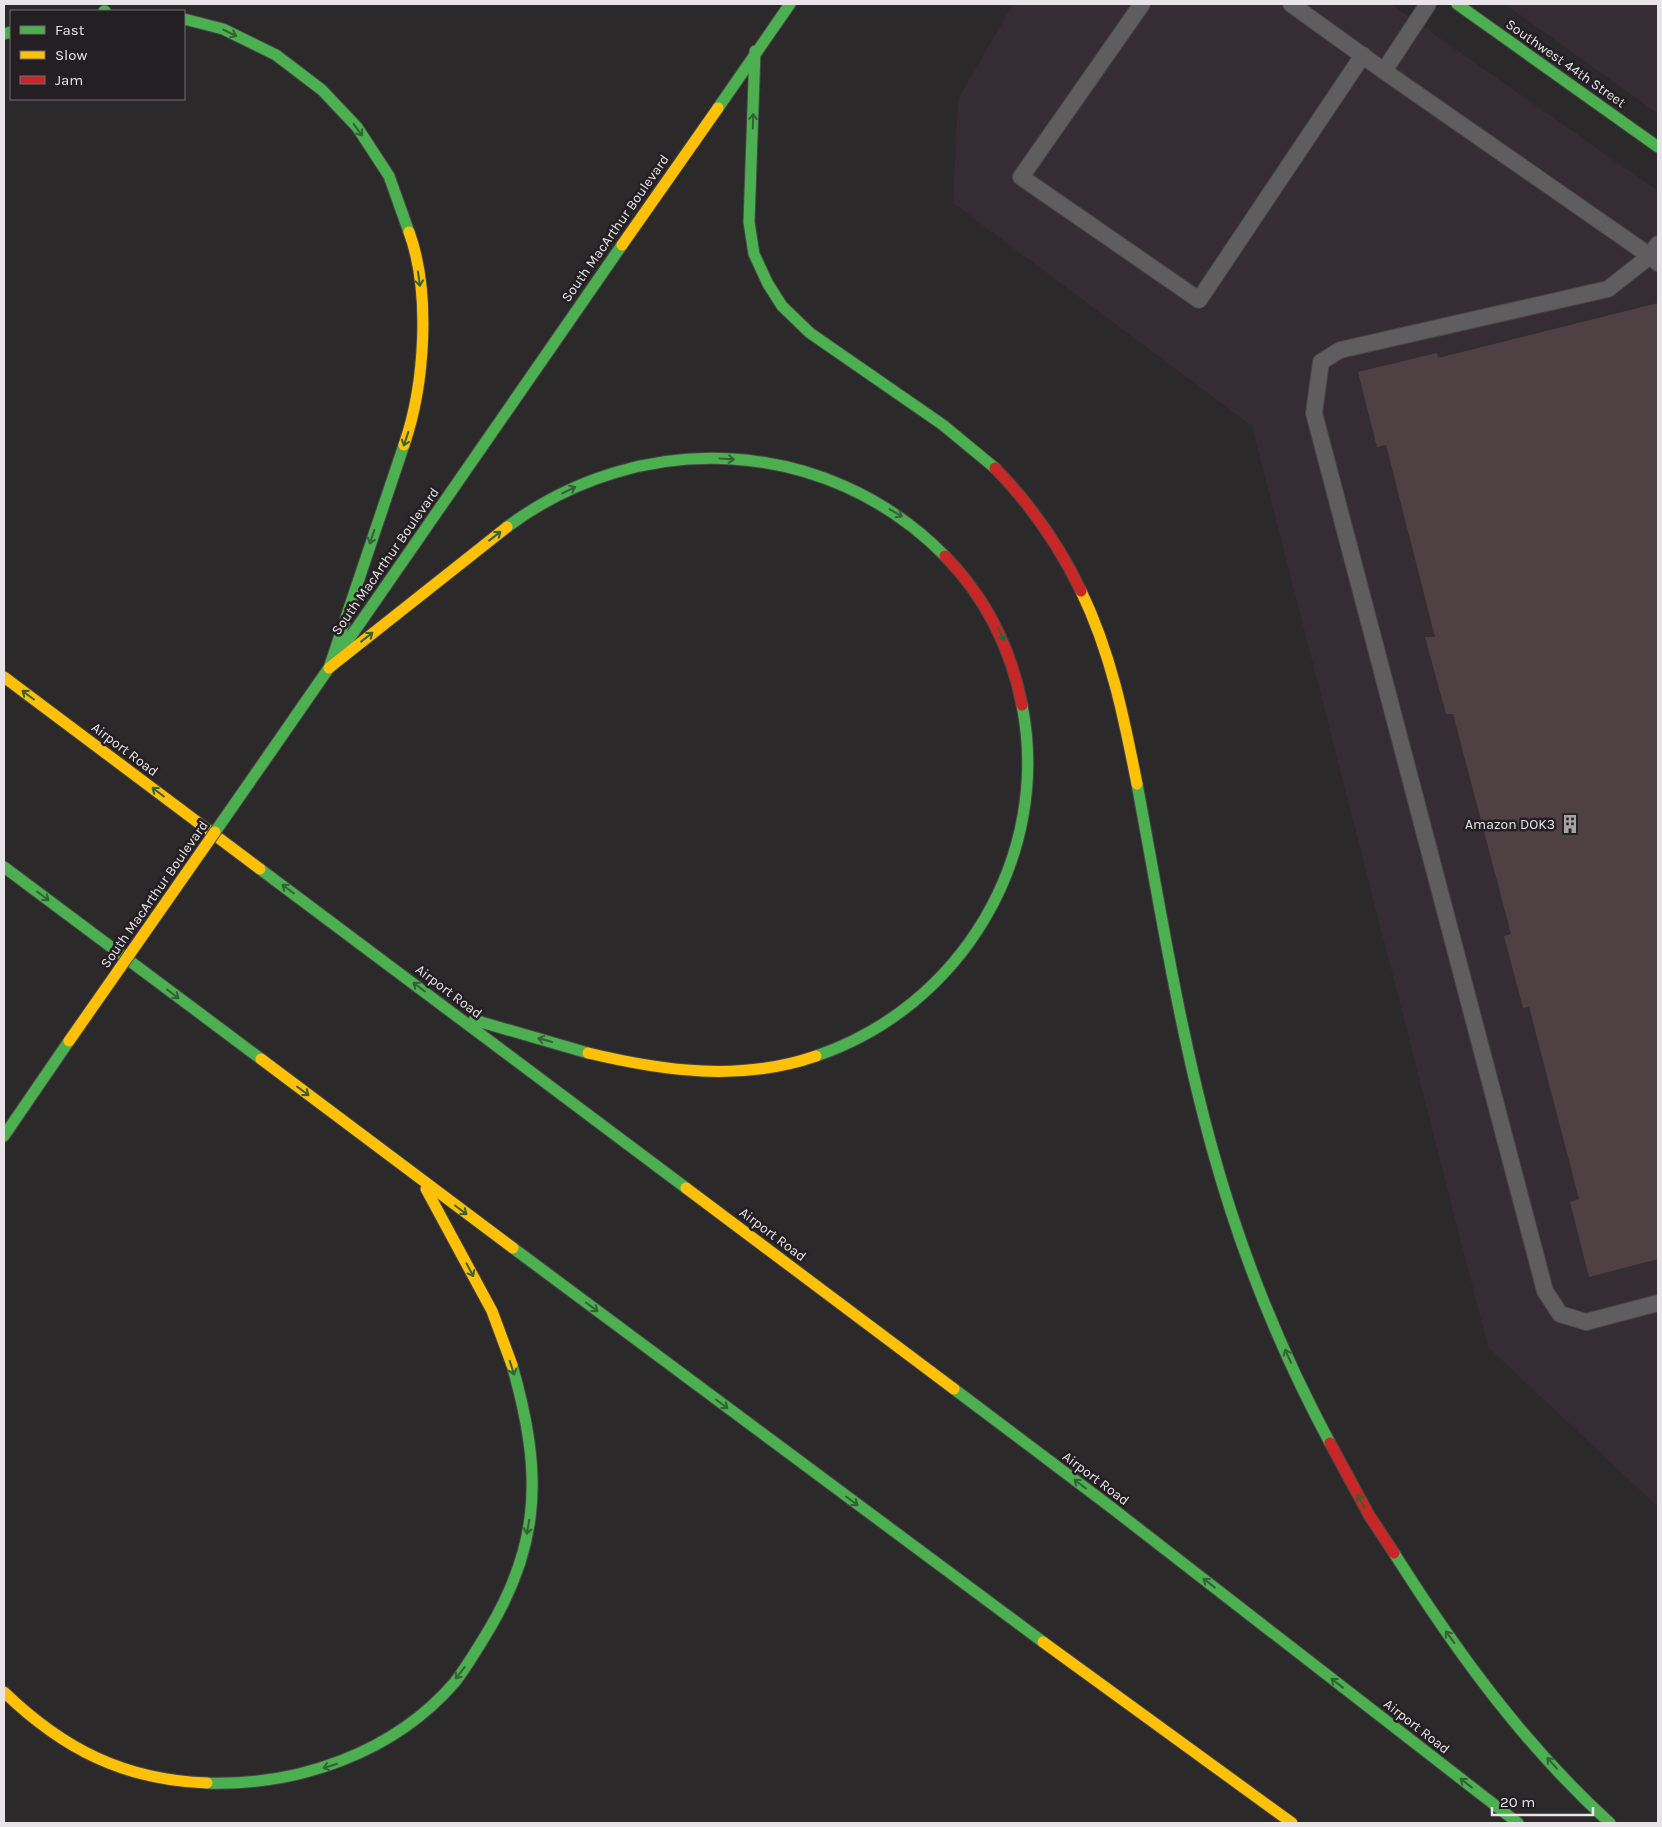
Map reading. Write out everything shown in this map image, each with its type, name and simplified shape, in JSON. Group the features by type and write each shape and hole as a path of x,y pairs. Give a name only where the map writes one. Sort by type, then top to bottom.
{"main road":[{"name":"South MacArthur Boulevard","path":"4,1136 755,51 790,4"},
{"name":"Southwest 44th Street","path":"1457,4 1658,146"},
{"path":"185,20 223,29 276,55 322,90 357,127 388,176 414,245 423,309 419,376 408,434 329,668"},
{"path":"755,51 748,200 753,252 768,287 787,312 815,338 939,422 993,466 1025,501 1055,540 1081,586 1105,643 1119,694 1179,1005 1210,1138 1255,1281 1308,1402 1369,1515 1422,1598 1502,1709 1588,1803 1610,1823"},
{"path":"329,668 525,512 585,483 648,466 701,458 759,460 809,471 859,490 908,520 951,559 987,604 1009,651 1026,705 1030,761 1024,817 1009,876 986,921 951,969 905,1011 857,1041 809,1060 762,1069 717,1072 665,1069 592,1054 458,1016"},
{"name":"Airport Road","path":"4,677 458,1016 1100,1500 1518,1823"},
{"path":"4,867 935,1563 1292,1823"},
{"path":"4,1692 27,1715 69,1745 122,1769 182,1782 236,1785 293,1777 346,1760 402,1729 442,1696 475,1654 503,1607 523,1552 532,1502 530,1452 520,1392 497,1321 422,1181"}],"lane":[{"path":"1142,4 1021,177 1199,300 1363,55"},
{"path":"1291,4 1384,70 1655,255 1608,289 1340,350 1321,362 1314,413 1545,1291 1560,1314 1586,1322 1658,1303"},
{"path":"1384,70 1428,4"}],"shaded area":[{"path":"1013,4 1391,4 1658,191 1658,1507 1488,1347 1252,426 953,203 958,99"},
{"path":"1505,4 1658,4 1658,114"}],"building":[{"name":"Amazon DOK3","path":"1658,303 1658,1259 1589,1277 1570,1202 1579,1199 1529,1007 1523,1008 1504,936 1511,934 1453,714 1446,714 1425,637 1435,637 1386,445 1377,447 1358,372 1437,353 1438,358"}],"traffic: fast":[{"path":"718,108 790,4"},
{"path":"1457,4 1658,147"},
{"path":"185,19 223,29 276,55 322,90 357,127 389,176 409,232"},
{"path":"4,34 10,32"},
{"path":"755,51 749,222 754,254 768,284 782,306 810,333 943,425 995,468"},
{"path":"270,753 622,245"},
{"path":"329,668 404,445"},
{"path":"507,527 559,495 615,472 673,461 732,459 790,468 846,487 898,516 945,556"},
{"path":"816,1056 868,1033 914,1002 953,963 985,919 1008,869 1023,817 1028,761 1022,705"},
{"path":"215,832 270,753"},
{"path":"1137,784 1180,1013 1200,1103 1223,1186 1248,1262 1278,1336 1330,1443"},
{"path":"4,867 261,1059"},
{"path":"260,869 686,1188"},
{"path":"474,1020 588,1053"},
{"path":"4,1136 69,1041"},
{"path":"513,1248 1043,1642"},
{"path":"207,1783 276,1778 309,1771 342,1760 374,1746 403,1728 431,1707 460,1676 504,1602 516,1575 528,1533 532,1499 531,1460 526,1421 512,1365"},
{"path":"954,1389 1108,1505 1518,1823"},
{"path":"1394,1553 1467,1661 1520,1729 1549,1762 1610,1823"}],"traffic: slow":[{"path":"622,245 718,108"},
{"path":"404,445 417,394 423,338 420,282 416,256 409,232"},
{"path":"329,668 507,527"},
{"path":"1081,591 1101,638 1115,686 1137,784"},
{"path":"4,677 260,869"},
{"path":"69,1041 215,832"},
{"path":"588,1053 645,1065 702,1071 759,1069 788,1064 816,1056"},
{"path":"261,1059 513,1248"},
{"path":"686,1188 954,1389"},
{"path":"426,1189 492,1311 512,1365"},
{"path":"1043,1642 1292,1823"},
{"path":"4,1692 49,1730 96,1758 149,1776 177,1781 207,1783"}],"traffic: jam":[{"path":"995,468 1021,496 1043,526 1081,591"},
{"path":"945,556 972,589 994,625 1011,664 1022,705"},
{"path":"1330,1443 1369,1515 1394,1553"}],"place":[{"name":"Amazon DOK3","path":"1570,824"}]}
